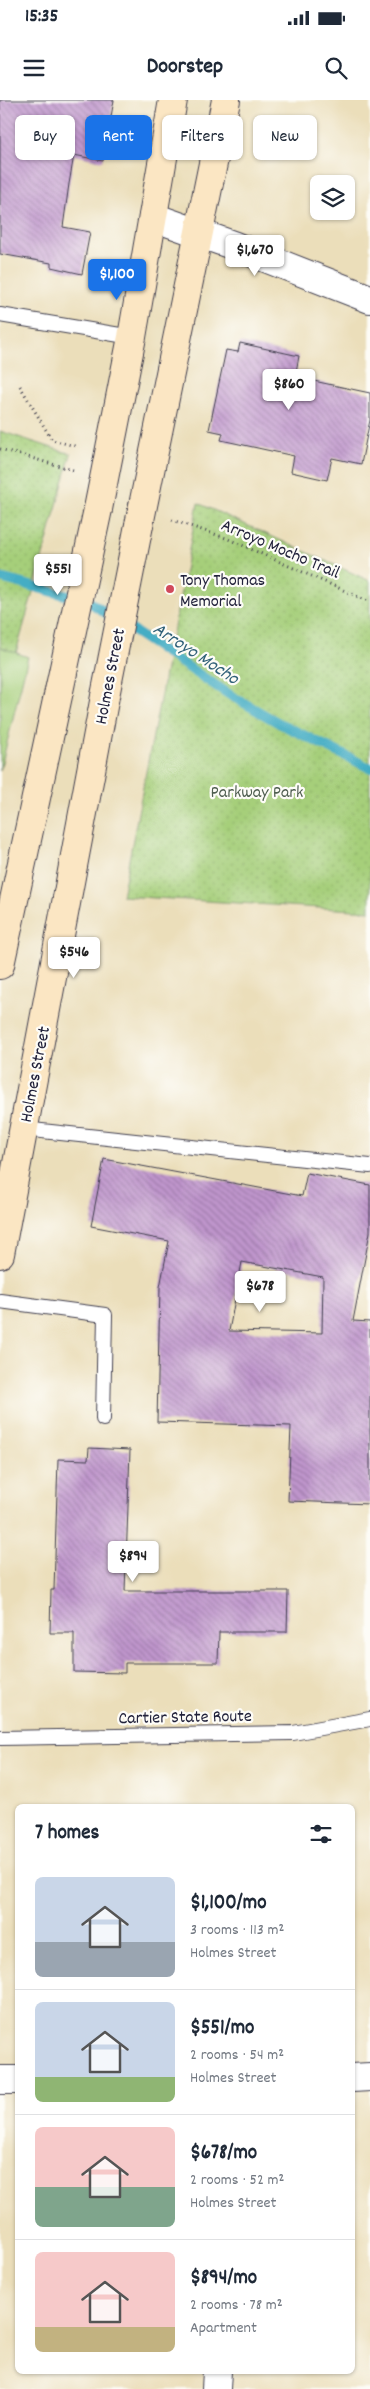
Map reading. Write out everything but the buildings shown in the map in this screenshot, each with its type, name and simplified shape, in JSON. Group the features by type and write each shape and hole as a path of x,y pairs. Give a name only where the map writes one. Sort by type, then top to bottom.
{"main road":[{"path":"0,966 98,509 132,337 173,100"},
{"name":"Holmes Street","path":"0,1254 138,525 200,233 226,100"}],"street":[{"path":"153,217 200,233 370,300"},
{"path":"355,2078 370,2077"},
{"path":"0,2080 15,2080"},
{"path":"216,2389 217,2374"}],"lane":[{"path":"0,314 132,337"},
{"path":"23,1129 370,1166"},
{"path":"0,1301 106,1315 103,1418"},
{"name":"Cartier State Route","path":"0,1738 293,1733 370,1719"}],"path":[{"path":"20,386 52,440 75,446"},
{"path":"0,449 70,469"},
{"name":"Arroyo Mocho Trail","path":"179,523 226,538 370,602"}],"green space":[{"path":"0,431 71,454 2,704 0,704"},
{"name":"Parkway Park","path":"198,503 370,581 370,911 122,896"},
{"path":"0,647 28,657 0,771"}],"waterway":[{"name":"Arroyo Mocho","path":"0,578 88,601 230,695 279,723 370,768"}],"place":[{"name":"Tony Thomas Memorial","path":"170,589"}]}
